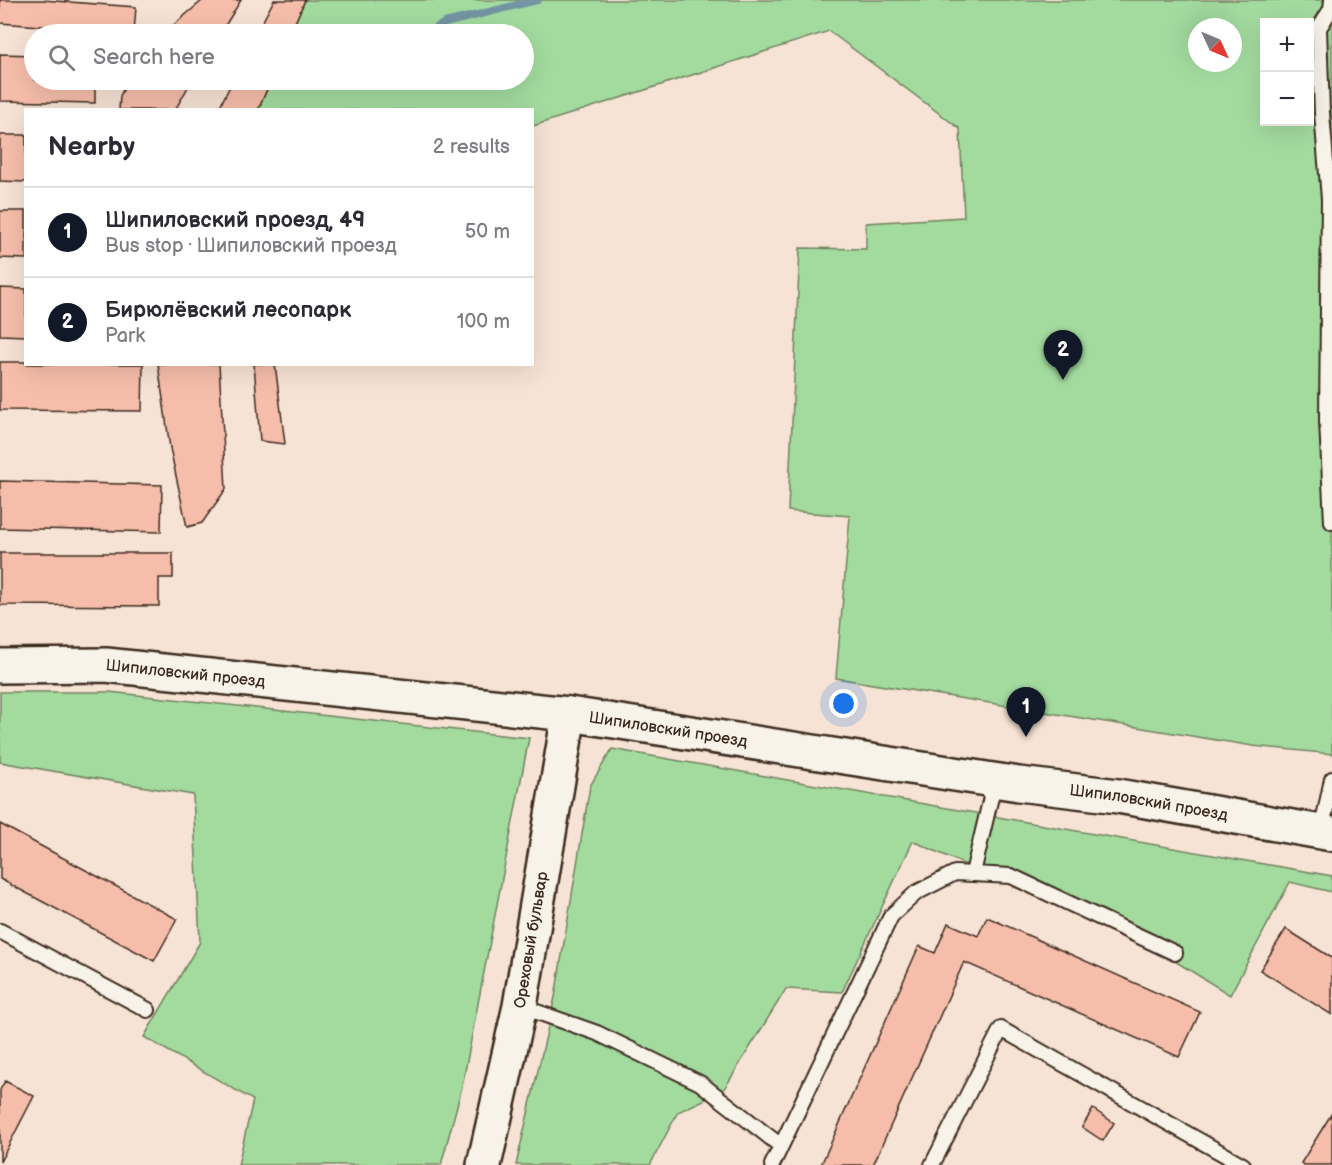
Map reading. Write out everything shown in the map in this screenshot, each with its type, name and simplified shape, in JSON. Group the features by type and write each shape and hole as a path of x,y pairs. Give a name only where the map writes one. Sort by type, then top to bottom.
{"main road":[{"name":"Шипиловский проезд","path":"0,666 106,665 569,714 995,780 1118,796 1327,833"},
{"name":"Ореховый бульвар","path":"484,1165 520,1006 569,714"}],"lane":[{"path":"1332,0 1331,9 1319,28 1322,113 1329,199 1327,421 1332,522"},
{"path":"1327,833 1332,779"},
{"path":"973,873 995,780"},
{"path":"772,1165 891,916 916,893 955,873 1011,876 1175,953"},
{"path":"0,931 148,1010"},
{"path":"520,1006 597,1033 700,1083 781,1146"},
{"path":"932,1165 1001,1029 1243,1165"}],"green space":[{"path":"305,0 1332,0 1332,754 1253,746 836,678 850,516 788,511 800,248 866,249 866,223 964,217 960,129 829,31 534,126 534,108 259,108 267,90 534,90 534,24 294,24"},
{"path":"0,692 109,692 529,738 462,1087 441,1165 238,1165 253,1100 144,1037 200,942 193,795 0,762"},
{"path":"612,749 1332,876 1332,892 1290,882 1230,995 1165,955 913,841 842,992 786,989 723,1091 678,1112 650,1165 516,1165 555,997 590,786"}],"building":[{"path":"0,0 42,0 136,7 135,24 0,23"},
{"path":"203,0 241,0 226,24 175,24"},
{"path":"274,0 305,0 294,24 261,24"},
{"path":"0,54 24,55 24,90 95,90 95,103 0,101"},
{"path":"123,90 186,90 176,108 119,108"},
{"path":"228,90 267,90 259,108 219,108"},
{"path":"0,135 24,135 24,182 0,181"},
{"path":"0,211 24,211 24,259 0,258"},
{"path":"0,288 24,289 24,336 0,335"},
{"path":"0,362 24,362 24,366 143,366 142,411 0,410"},
{"path":"158,366 219,366 226,489 202,523 187,527 170,448"},
{"path":"254,366 275,366 285,444 260,441"},
{"path":"0,481 162,485 161,532 0,528"},
{"path":"0,553 173,553 173,578 159,578 159,606 0,605"},
{"path":"0,824 177,919 154,961 0,879"},
{"path":"987,917 1200,1012 1179,1057 964,962 873,1165 821,1165 919,946 935,953 948,923 978,936"},
{"path":"1286,929 1332,958 1332,1015 1260,970"},
{"path":"5,1081 34,1096 0,1162 0,1090"},
{"path":"1093,1109 1114,1123 1103,1141 1082,1127"},
{"path":"1332,1113 1332,1165 1304,1165 1301,1163"}],"waterway":[{"path":"443,24 537,0"}],"place":[{"name":"Бирюлёвский лесопарк","path":"1063,380"},
{"name":"Шипиловский проезд, 49","path":"1026,737"}]}
